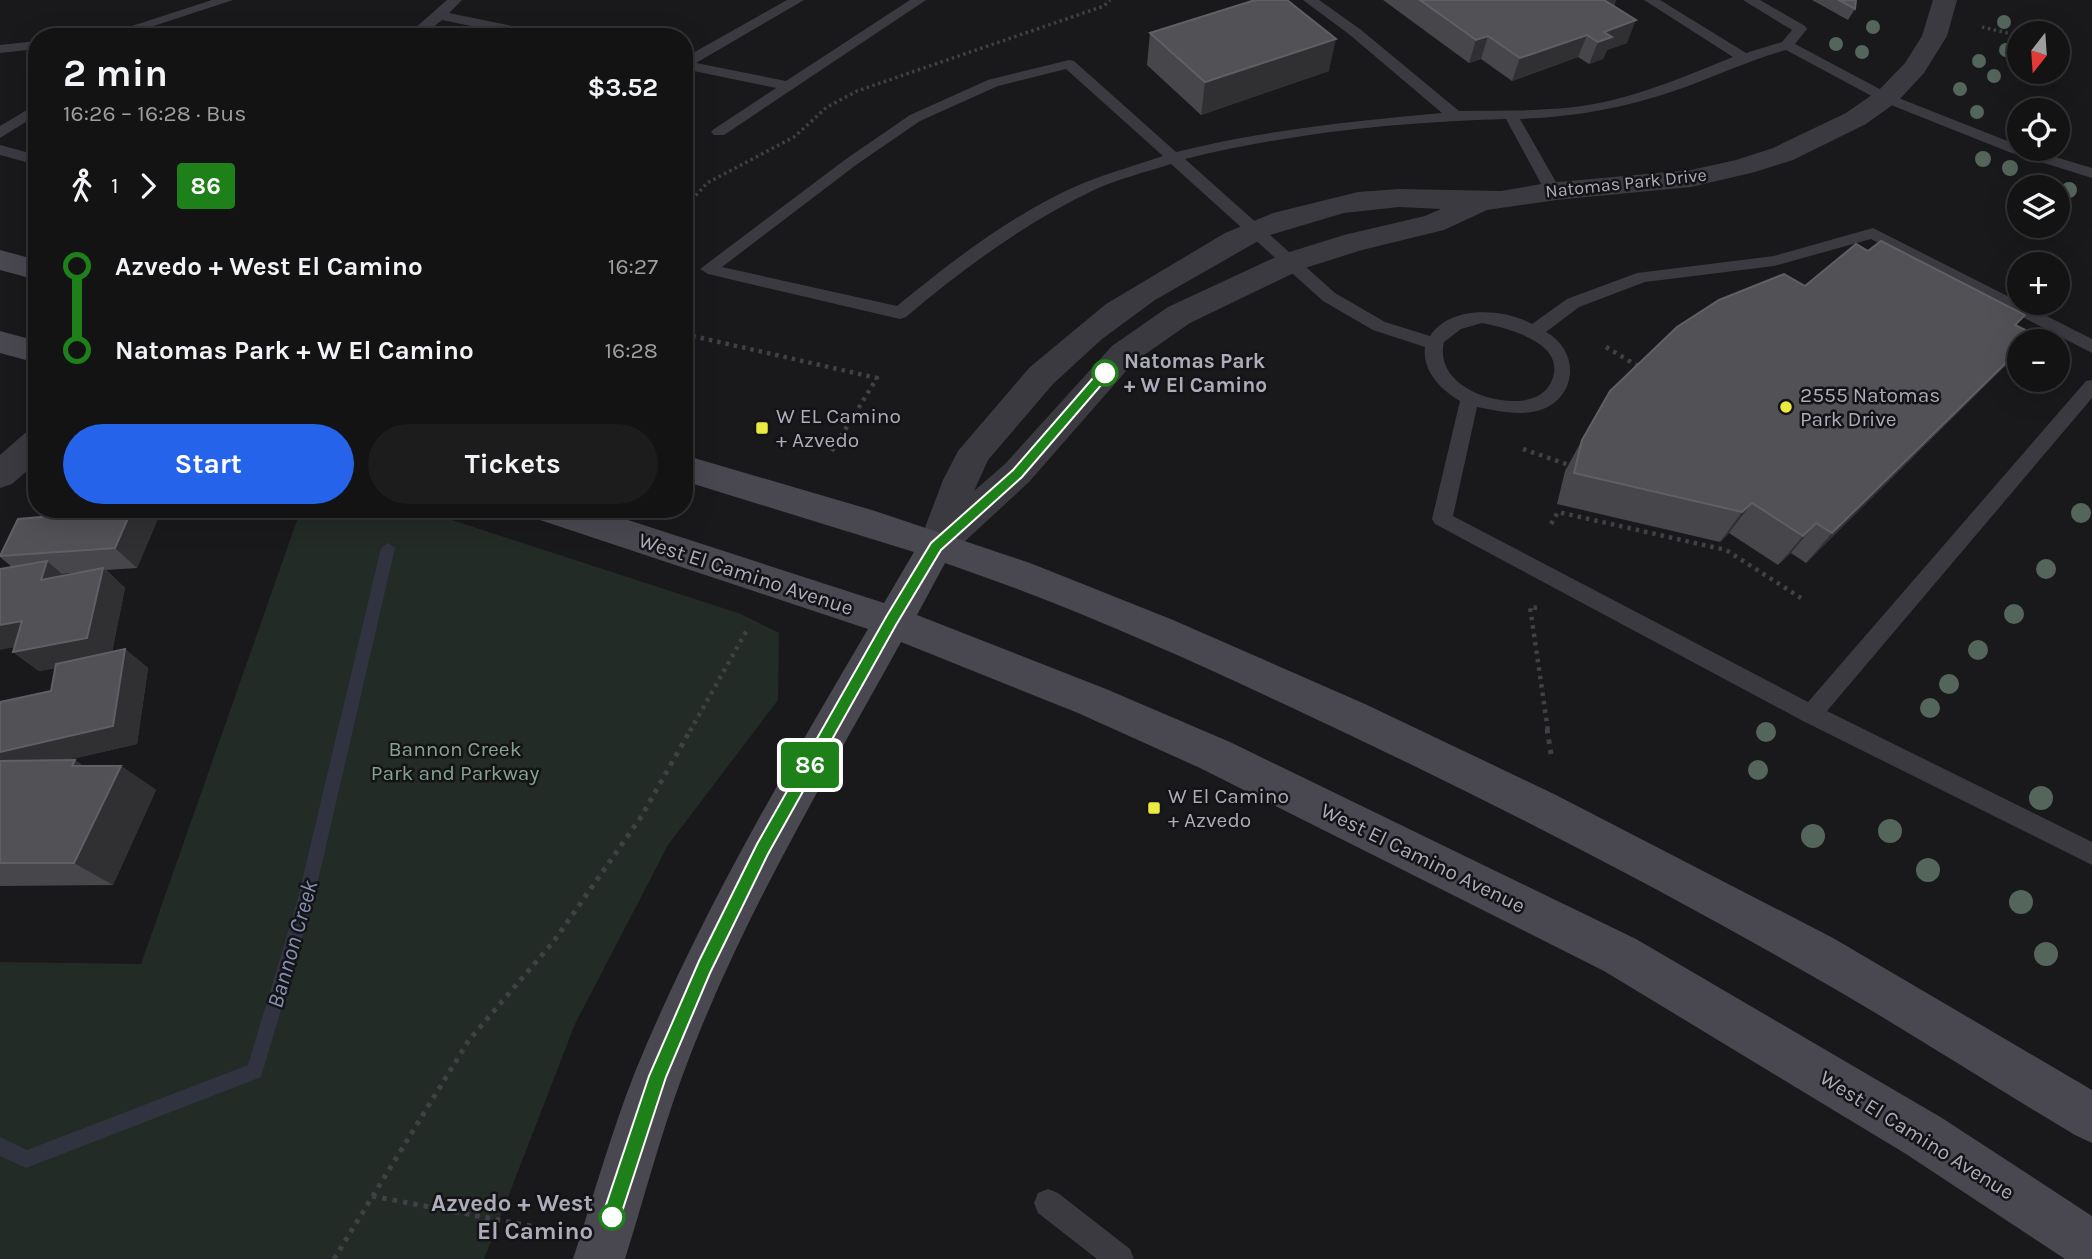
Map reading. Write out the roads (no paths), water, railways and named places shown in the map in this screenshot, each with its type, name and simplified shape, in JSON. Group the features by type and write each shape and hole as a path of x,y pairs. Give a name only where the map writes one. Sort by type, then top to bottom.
{"main road":[{"path":"0,260 28,268"},
{"path":"0,342 28,350"},
{"path":"693,471 936,547 1059,589 1205,650 1530,802 1819,955 2092,1118"},
{"name":"West El Camino Avenue","path":"577,518 891,621 1092,701 1214,755 1620,955 1924,1136 2092,1246"},
{"path":"602,1250 658,1076 705,967 763,849 891,621 936,547"}],"street":[{"name":"Natomas Park Drive","path":"936,547 971,459 1046,369 1078,340 1150,288 1255,230 1367,200 1411,197 1484,201 1553,191 1648,184 1711,174 1766,159 1813,142 1852,121 1886,98 1928,50 1941,23 1945,0"},
{"name":"Natomas Park Drive","path":"936,547 1017,473 1069,411 1123,354 1180,315 1291,262 1355,242 1434,223 1484,201"},
{"path":"0,475 28,450"}],"lane":[{"path":"133,28 226,0"},
{"path":"423,28 456,0"},
{"path":"693,60 797,0"},
{"path":"719,132 919,0"},
{"path":"1310,0 1355,32 1455,116"},
{"path":"1651,0 1744,58"},
{"path":"1434,344 1379,326 1329,297 1175,158 1069,64 993,83 915,118 851,162 708,270 900,313 943,277 1016,226 1090,186 1175,158 1223,145 1304,131 1455,116 1511,115 1595,108 1668,88 1744,58 1787,45 1800,29 1750,0"},
{"path":"439,15 502,28"},
{"path":"152,28 166,18"},
{"path":"1787,45 1886,98 2014,149 2092,173"},
{"path":"0,49 28,46"},
{"path":"693,66 787,86"},
{"path":"0,133 28,114"},
{"path":"1511,115 1553,191"},
{"path":"0,150 28,158"},
{"path":"1535,331 1573,303 1643,277 1774,261 1873,233 2092,347"},
{"path":"1500,318 1535,331 1551,342 1561,357 1565,372 1562,386 1551,397 1535,405 1514,408 1470,398 1452,387 1439,373 1433,359 1434,344 1440,333 1465,319 1500,318"},
{"path":"1811,714 2092,386"},
{"path":"1470,398 1442,519 1811,714 2092,854"},
{"path":"1048,1203 1120,1259"}],"waterway":[{"name":"Bannon Creek","path":"0,1146 26,1159 255,1071 305,902 388,548"}],"place":[{"name":"Natomas Park + W El Camino","path":"1105,373"},
{"name":"2555 Natomas Park Drive","path":"1786,407"},
{"name":"W EL Camino + Azvedo","path":"762,428"},
{"name":"W El Camino + Azvedo","path":"1154,808"},
{"name":"Azvedo + West El Camino","path":"612,1217"}],"park label":[{"name":"Bannon Creek Park and Parkway","path":"455,761"}]}
